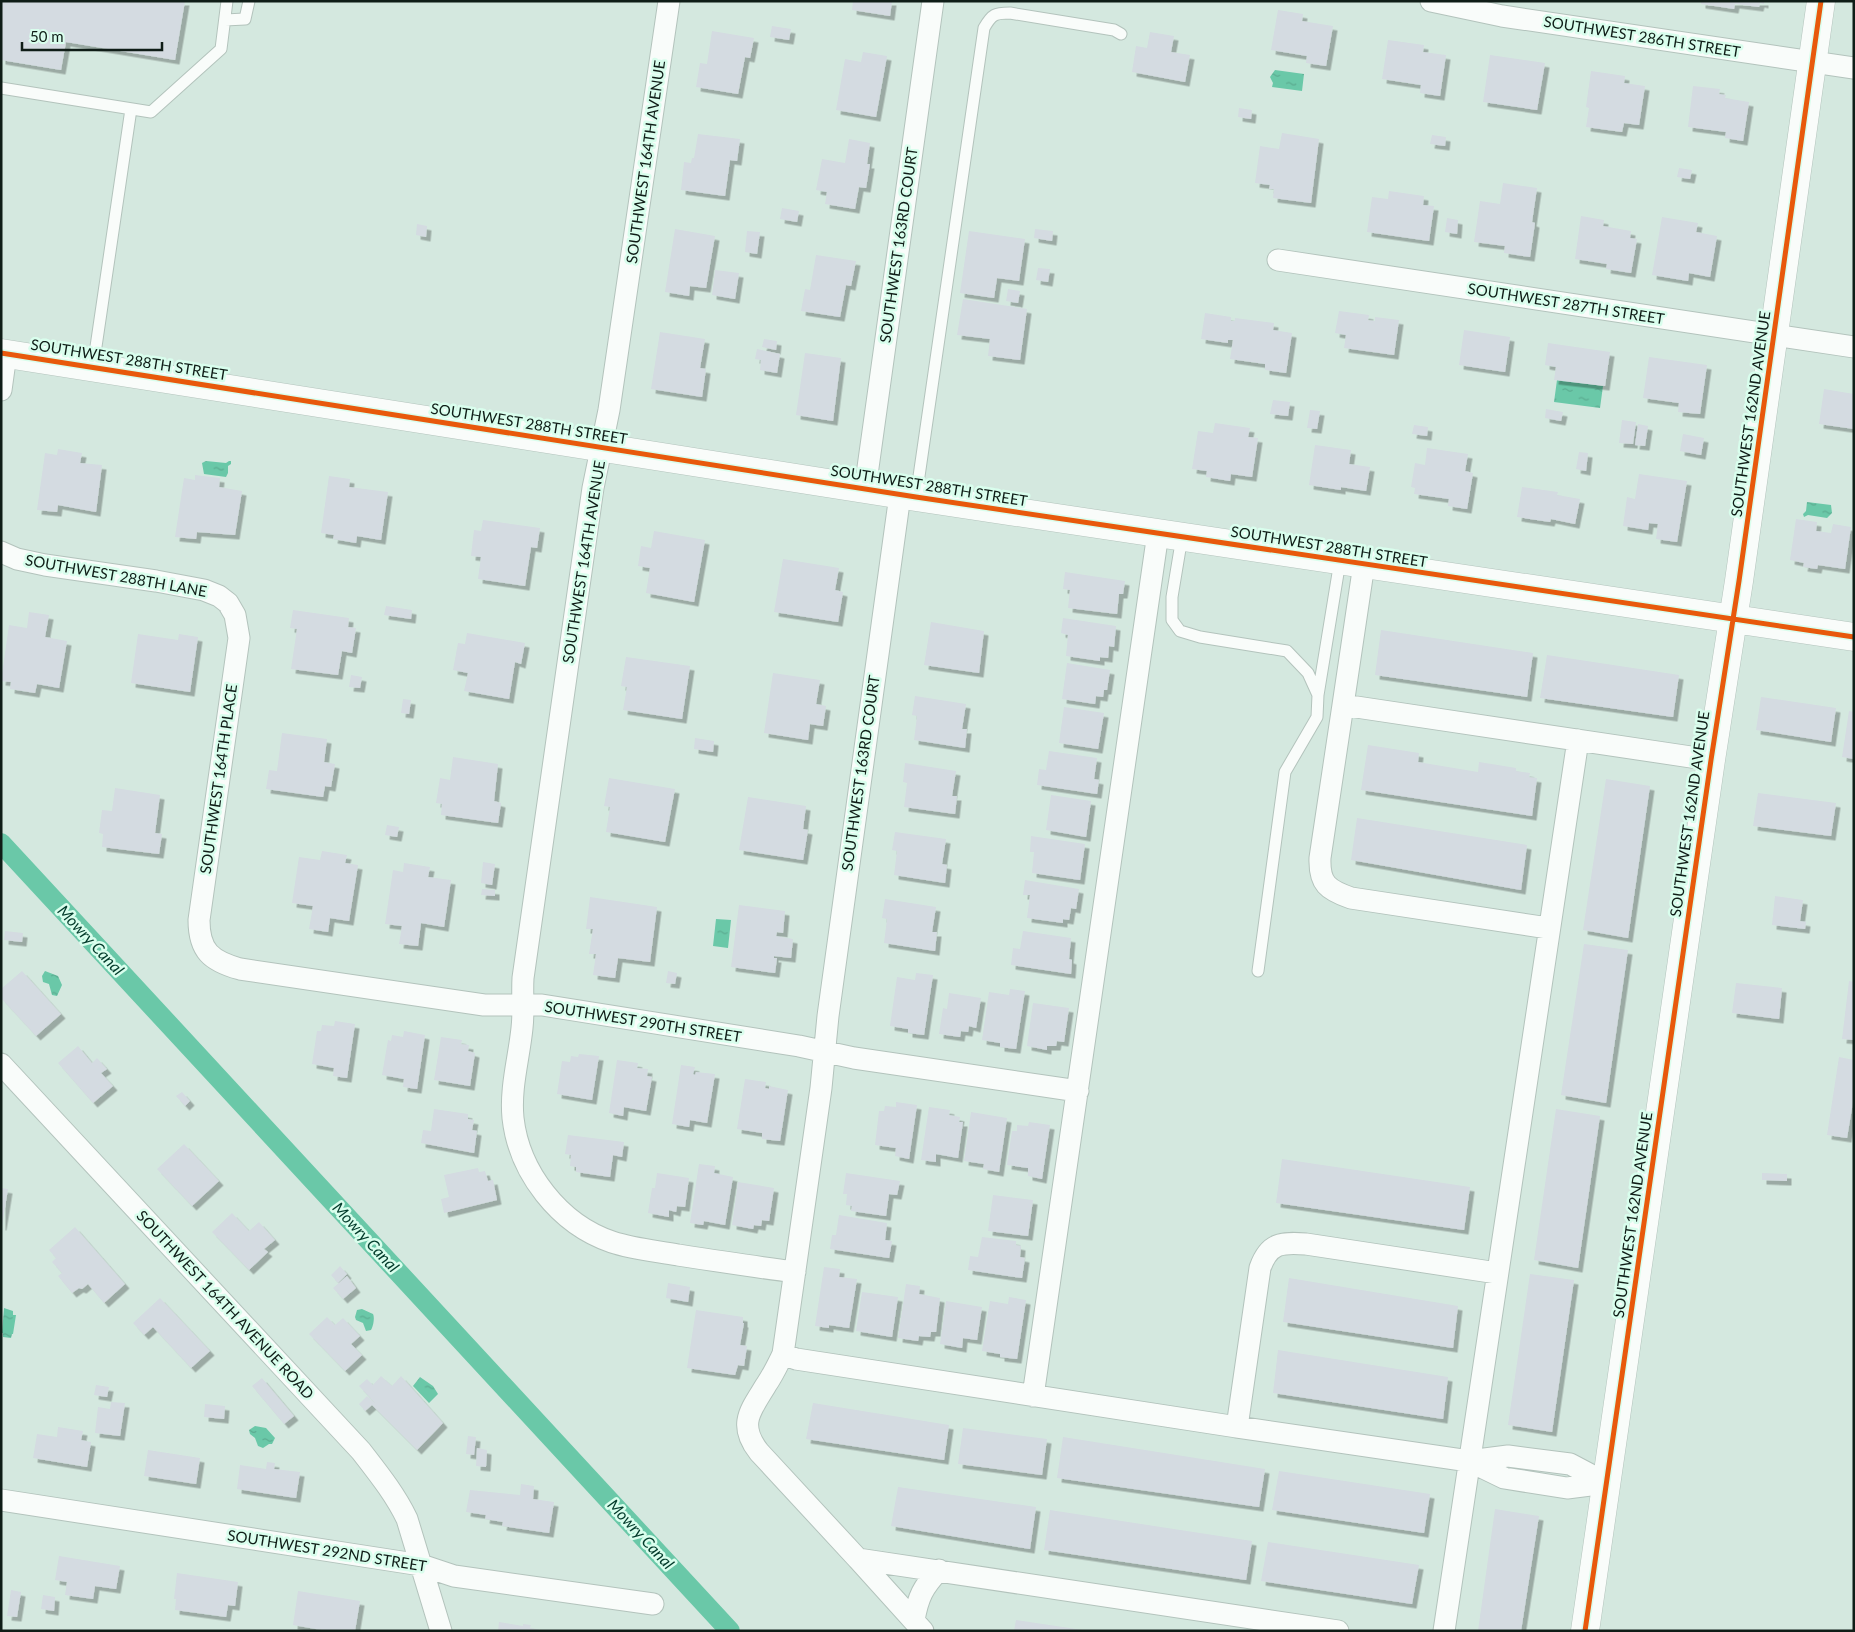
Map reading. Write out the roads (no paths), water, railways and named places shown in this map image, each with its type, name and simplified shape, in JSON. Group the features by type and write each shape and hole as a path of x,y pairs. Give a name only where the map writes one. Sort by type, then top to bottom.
{"street":[{"name":"SOUTHWEST 164TH AVENUE","path":"669,1 610,410 593,488 524,969 522,1026 513,1093 515,1128 525,1162 544,1192 559,1209 586,1229 610,1242 623,1246 795,1272"},
{"name":"SOUTHWEST 163RD COURT","path":"865,489 934,1"},
{"name":"SOUTHWEST 286TH STREET","path":"1430,1 1502,16 1854,68"},
{"name":"SOUTHWEST 162ND AVENUE","path":"1585,1631 1710,760 1733,620 1775,335 1820,1"},
{"name":"SOUTHWEST 287TH STREET","path":"1278,260 1854,347"},
{"name":"SOUTHWEST 288TH STREET","path":"4,354 908,496 1854,638"},
{"path":"1,390 4,354"},
{"name":"SOUTHWEST 163RD COURT","path":"908,496 824,1052 821,1088 783,1354 766,1386 753,1404 747,1429 751,1442 919,1626"},
{"path":"1032,1396 1078,1091 1170,535"},
{"name":"SOUTHWEST 288TH LANE","path":"1,552 46,565 190,586 219,596 228,603"},
{"path":"1352,563 1343,705 1320,858 1320,873 1324,883 1335,892 1351,898 1548,928"},
{"name":"SOUTHWEST 164TH PLACE","path":"209,954 203,947 198,920 239,638 234,615 228,603"},
{"path":"1343,705 1710,760"},
{"path":"1444,1631 1548,928 1578,740"},
{"name":"SOUTHWEST 290TH STREET","path":"209,954 220,962 240,969 484,1005 552,1007 799,1046 854,1058 1078,1091"},
{"name":"SOUTHWEST 164TH AVENUE ROAD","path":"1,1064 361,1452 382,1478 400,1505 413,1535 421,1565"},
{"path":"1238,1427 1260,1268 1270,1249 1280,1244 1306,1244 1497,1273"},
{"path":"783,1354 796,1359 1468,1462 1504,1478 1558,1487 1567,1488 1606,1483"},
{"name":"SOUTHWEST 292ND STREET","path":"1,1500 421,1565 454,1576 652,1604"},
{"path":"858,1559 1338,1631"},
{"path":"421,1565 441,1631"},
{"path":"919,1626 917,1601 922,1590 939,1570"}],"lane":[{"path":"1,88 151,112 221,49 227,1"},
{"path":"225,20 245,19 249,1"},
{"path":"908,496 984,28 990,18 997,13 1010,13 1114,30 1121,34"},
{"path":"93,367 131,109"},
{"path":"1170,535 1172,620 1180,631 1200,637 1287,651 1308,673 1318,695"},
{"path":"1258,971 1285,772 1317,717 1318,695 1352,563"}],"water":[{"path":"1275,70 1304,74 1302,91 1272,87 1273,83 1270,77"},
{"path":"1557,380 1603,386 1600,408 1554,402"},
{"path":"206,461 226,463 231,461 226,477 204,474 202,463"},
{"path":"1807,502 1831,505 1832,513 1827,518 1808,515 1804,517 1803,514 1806,511"},
{"path":"716,919 731,920 728,948 713,946"},
{"path":"45,971 58,976 62,985 57,996 52,995 49,984 43,982 42,976"},
{"path":"4,1308 13,1311 13,1315 16,1315 11,1338 3,1337 2,1333"},
{"path":"362,1309 373,1314 374,1322 371,1330 366,1331 363,1323 356,1320 357,1310"},
{"path":"420,1377 433,1386 438,1394 429,1403 413,1386"},
{"path":"255,1426 266,1428 275,1438 272,1444 263,1448 258,1446 249,1430"}],"waterway":[{"name":"Mowry Canal","path":"1,843 730,1631"}]}
